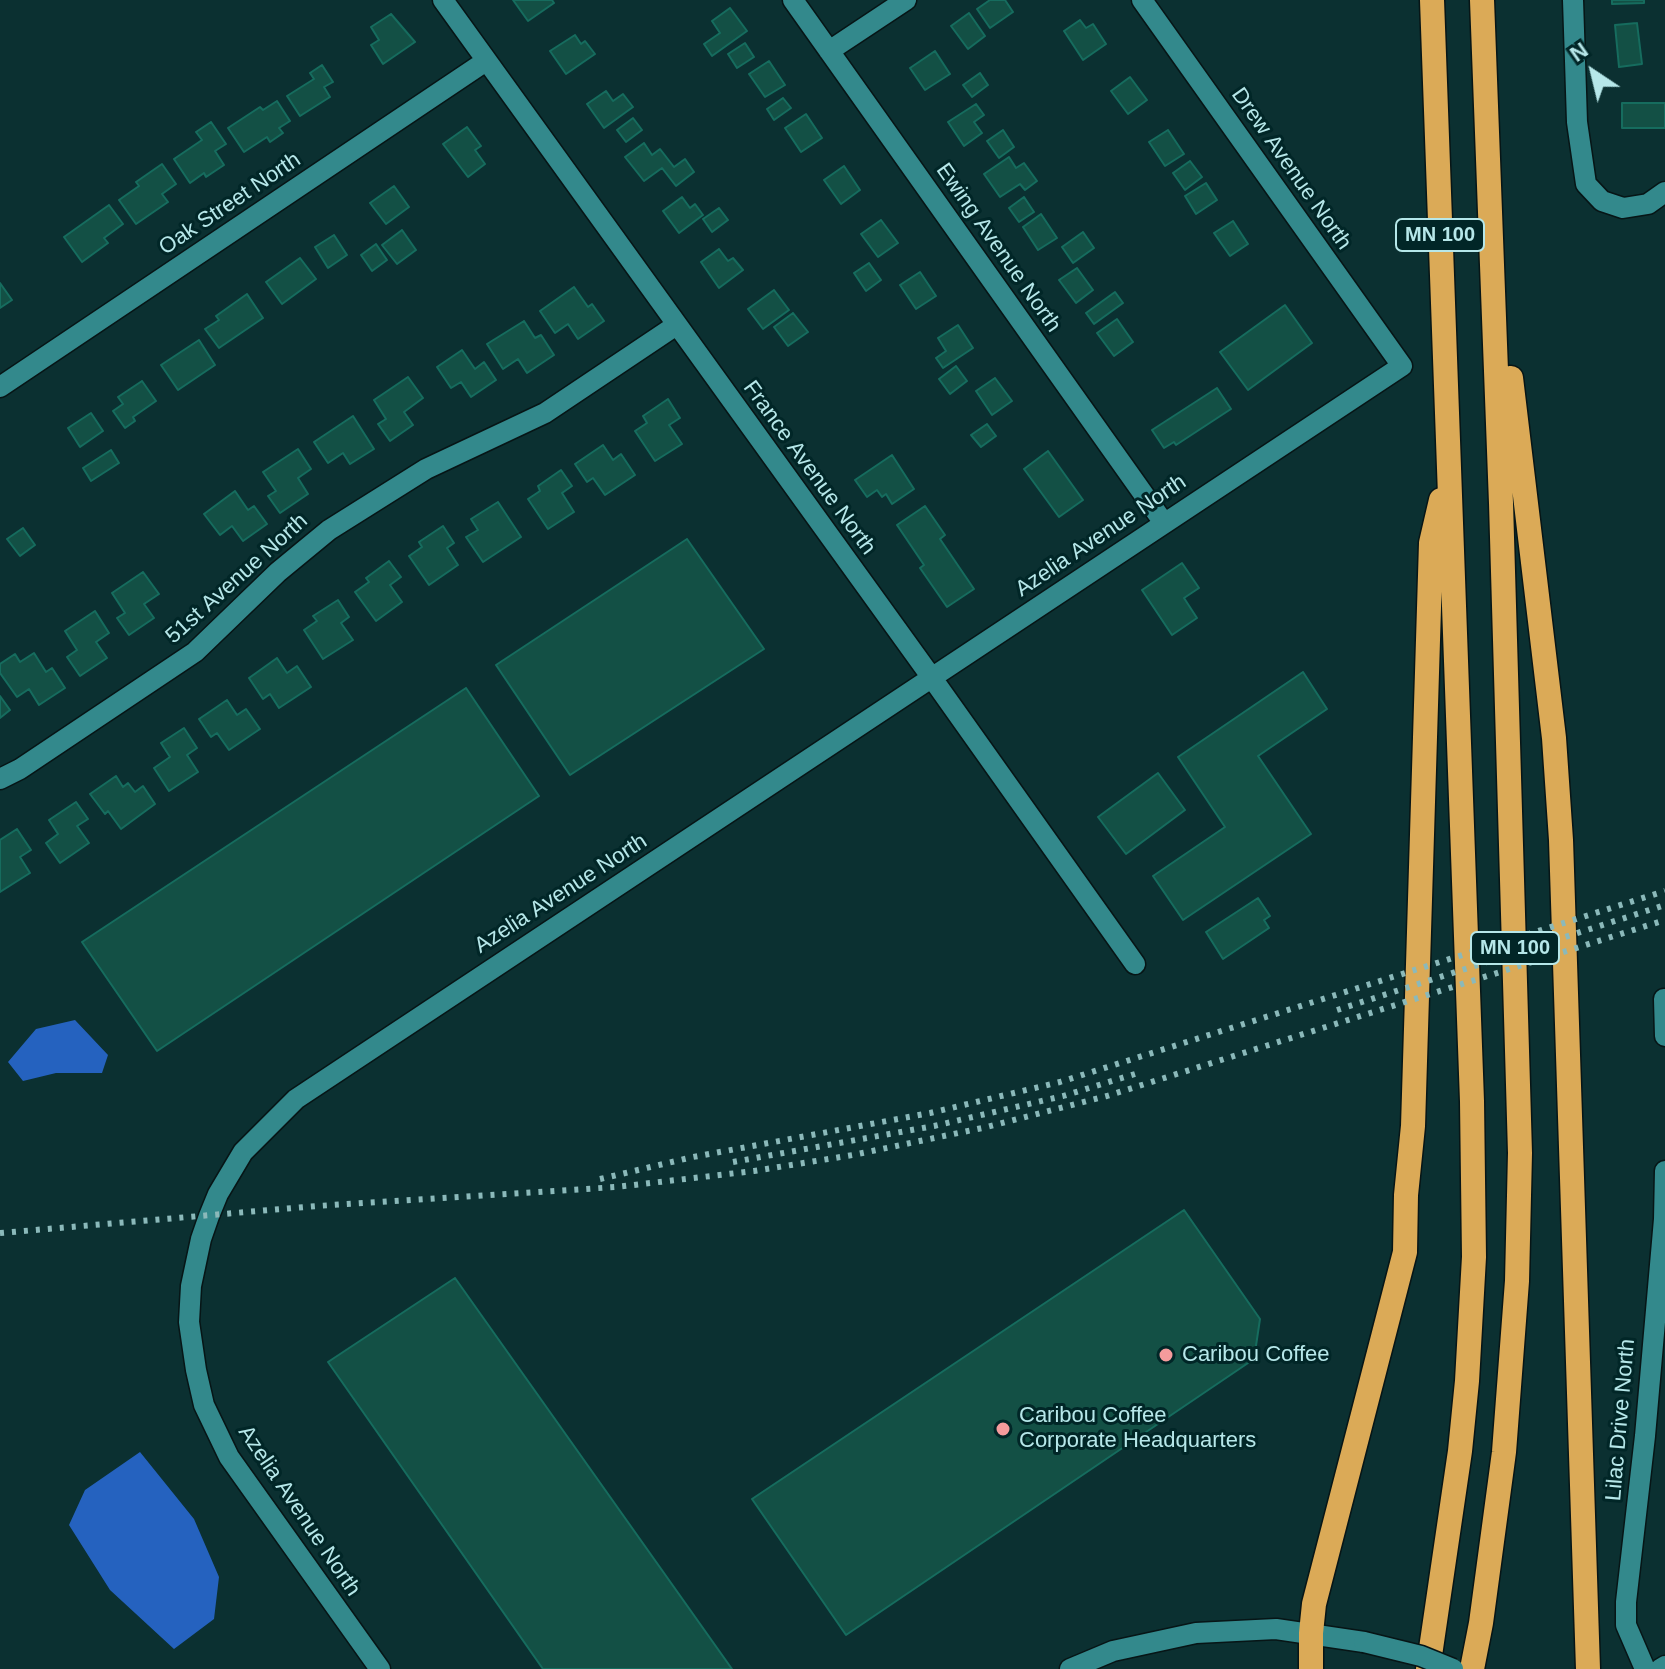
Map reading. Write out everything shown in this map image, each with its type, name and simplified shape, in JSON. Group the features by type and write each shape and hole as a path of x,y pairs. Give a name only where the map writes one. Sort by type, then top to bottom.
{"highway":[{"name":"MN 100","path":"1428,1669 1460,1451 1474,1257 1472,1101 1432,0"},
{"name":"MN 100","path":"1472,1669 1504,1452 1517,1281 1520,1153 1482,0"},
{"path":"1491,224 1555,752 1561,840 1588,1669"},
{"path":"1311,1669 1311,1633 1321,1577 1405,1252 1406,1195 1413,1126 1431,543 1448,470"}],"street":[{"name":"France Avenue North","path":"443,0 1135,964"},
{"name":"Ewing Avenue North","path":"793,0 1164,523"},
{"path":"829,51 906,0"},
{"name":"Drew Avenue North","path":"1142,0 1402,366"},
{"path":"1573,0 1577,122 1586,184 1602,201 1623,208 1656,198"},
{"name":"Oak Street North","path":"0,387 486,61"},
{"name":"51st Avenue North","path":"0,779 195,652 278,572 329,530 426,469 545,413 675,326"},
{"name":"Azelia Avenue North","path":"380,1669 229,1457 204,1405 189,1322 191,1286 201,1239 218,1194 243,1152 296,1099 1402,366"},
{"path":"1664,999 1665,1036"},
{"name":"Lilac Drive North","path":"1645,1669 1626,1625 1626,1602 1648,1405 1664,1219 1665,1171"},
{"path":"1070,1669 1113,1651 1196,1633 1247,1628 1311,1633 1364,1642 1421,1656 1453,1669"},
{"path":"1660,1669 1665,1666"}],"water":[{"path":"75,1020 108,1055 102,1073 56,1073 23,1081 8,1062 36,1029"},
{"path":"140,1452 194,1519 219,1577 214,1619 174,1649 110,1590 69,1525 85,1490"}],"building":[{"path":"513,0 552,0 554,3 528,21"},
{"path":"990,0 1005,0 1013,12 990,28 977,9"},
{"path":"1612,0 1644,0 1644,3 1612,4"},
{"path":"730,8 747,31 712,56 704,44 720,33 712,21"},
{"path":"969,13 985,36 968,49 951,26"},
{"path":"391,14 415,42 383,64 371,45 379,40 371,27"},
{"path":"1080,20 1086,28 1093,24 1106,44 1083,60 1064,31"},
{"path":"1637,23 1642,64 1619,67 1615,25"},
{"path":"575,35 581,44 585,41 595,54 566,74 550,51"},
{"path":"745,43 754,57 737,68 728,54"},
{"path":"935,51 950,74 925,90 910,68"},
{"path":"769,61 785,85 765,97 749,74"},
{"path":"322,65 333,82 324,87 330,97 300,116 287,96 314,79 310,73"},
{"path":"980,73 988,85 972,97 963,85"},
{"path":"1130,77 1147,100 1128,114 1111,91"},
{"path":"606,91 613,101 623,94 633,107 604,128 587,104"},
{"path":"783,98 791,108 774,120 767,109"},
{"path":"277,101 290,121 279,128 283,133 270,142 267,137 244,152 228,128 260,107 263,110"},
{"path":"1622,103 1665,103 1665,128 1622,128"},
{"path":"976,104 984,115 974,122 982,133 964,146 948,122"},
{"path":"806,114 822,138 801,152 785,128"},
{"path":"633,118 642,130 626,142 617,130"},
{"path":"211,122 226,144 215,151 224,165 190,183 174,159 202,140 196,132"},
{"path":"467,127 481,146 475,150 485,164 468,177 443,144"},
{"path":"1003,130 1014,147 999,158 987,141"},
{"path":"1168,130 1184,154 1165,166 1149,142"},
{"path":"644,143 652,155 660,149 674,167 685,159 694,172 676,186 662,168 644,181 625,157"},
{"path":"1009,157 1016,168 1024,163 1037,181 1025,190 1020,184 1000,197 984,174"},
{"path":"1190,161 1202,177 1185,190 1173,173"},
{"path":"162,164 176,184 162,194 168,202 136,224 119,200 139,186 136,182"},
{"path":"844,166 860,190 841,204 824,180"},
{"path":"1206,183 1217,200 1196,214 1185,196"},
{"path":"394,186 409,207 386,224 370,203"},
{"path":"682,197 690,208 695,204 703,215 679,233 663,211"},
{"path":"1024,197 1034,212 1019,222 1009,208"},
{"path":"109,205 123,224 104,238 108,243 82,262 64,237"},
{"path":"719,208 728,220 712,232 703,219"},
{"path":"1041,214 1057,238 1038,250 1023,227"},
{"path":"881,220 898,243 878,257 861,234"},
{"path":"1233,221 1248,244 1230,256 1214,233"},
{"path":"402,230 416,250 397,264 382,245"},
{"path":"1083,232 1094,248 1073,263 1062,247"},
{"path":"334,235 347,255 328,268 315,247"},
{"path":"376,244 387,260 372,271 361,255"},
{"path":"719,249 728,261 733,258 743,270 719,288 701,262"},
{"path":"300,258 316,279 282,304 266,282"},
{"path":"869,263 881,280 866,291 854,273"},
{"path":"1077,268 1093,290 1076,303 1059,280"},
{"path":"920,272 936,296 916,309 900,285"},
{"path":"0,283 12,300 0,308"},
{"path":"574,287 588,307 592,304 604,321 578,339 568,324 555,333 540,311"},
{"path":"774,290 789,310 763,329 748,309"},
{"path":"1115,292 1123,303 1094,324 1086,313"},
{"path":"247,294 263,318 219,348 205,329 219,320 216,316"},
{"path":"1285,305 1312,343 1248,390 1220,352"},
{"path":"793,313 808,332 788,346 774,327"},
{"path":"1117,319 1133,342 1114,356 1097,333"},
{"path":"524,321 535,338 541,335 554,355 527,373 518,359 503,369 487,344"},
{"path":"958,325 973,348 943,368 936,358 946,351 938,338"},
{"path":"199,340 215,365 178,390 161,365"},
{"path":"462,350 475,369 484,362 496,380 471,397 461,382 451,388 437,367"},
{"path":"956,366 967,381 950,394 939,379"},
{"path":"408,377 423,398 404,412 413,425 390,441 378,424 386,419 374,400"},
{"path":"995,378 1012,401 992,415 976,391"},
{"path":"142,381 156,401 133,417 135,421 125,428 113,411 123,404 118,397"},
{"path":"1217,388 1231,409 1176,445 1174,442 1164,448 1152,430"},
{"path":"668,399 680,418 669,425 682,444 655,461 635,431 647,423 643,416"},
{"path":"91,413 103,431 80,447 68,428"},
{"path":"353,416 374,449 350,464 343,453 328,463 314,442"},
{"path":"987,424 996,436 981,447 971,435"},
{"path":"603,445 613,460 621,454 635,475 605,495 593,478 587,482 575,464"},
{"path":"298,449 311,469 298,478 308,494 280,513 268,496 276,491 263,472"},
{"path":"111,450 119,463 91,481 83,468"},
{"path":"1048,451 1083,500 1059,517 1024,469"},
{"path":"892,455 914,489 892,504 886,494 882,497 877,490 867,497 855,480"},
{"path":"561,470 572,486 562,493 574,512 548,529 528,499 540,491 538,486"},
{"path":"235,491 248,510 254,506 267,524 243,541 232,526 220,535 204,514"},
{"path":"498,502 521,537 483,562 466,537 478,530 471,519"},
{"path":"925,506 945,535 940,539 974,589 947,607 920,568 924,565 897,525"},
{"path":"443,526 454,543 447,548 458,565 429,585 409,556 422,547 419,542"},
{"path":"23,528 35,545 20,556 7,539"},
{"path":"687,539 764,649 570,775 496,665"},
{"path":"389,561 401,577 390,585 402,602 376,621 355,592 369,582 366,578"},
{"path":"1182,563 1199,588 1184,598 1197,618 1172,635 1142,590"},
{"path":"143,572 159,594 144,604 154,618 129,635 117,618 125,613 112,593"},
{"path":"338,600 349,617 341,623 353,640 323,659 304,630 317,621 313,616"},
{"path":"95,611 109,633 96,642 107,658 80,676 67,657 77,650 65,631"},
{"path":"34,653 46,672 52,668 65,688 39,705 29,689 17,697 0,673 0,664 15,654 20,662"},
{"path":"277,658 287,673 297,666 311,687 279,708 270,694 263,699 249,678"},
{"path":"1303,672 1327,709 1258,756 1311,834 1183,920 1153,876 1225,827 1178,757"},
{"path":"466,688 539,796 157,1051 82,942"},
{"path":"0,696 10,710 0,718"},
{"path":"227,700 237,715 246,709 260,729 229,750 217,733 211,737 199,719"},
{"path":"184,728 197,748 187,755 198,772 169,791 154,768 170,757 161,743"},
{"path":"1158,773 1185,810 1126,854 1098,817"},
{"path":"116,776 123,787 128,783 135,792 143,786 155,804 121,829 90,794"},
{"path":"76,802 88,819 77,826 89,843 60,863 46,843 58,834 49,820"},
{"path":"17,829 31,850 20,857 30,873 0,892 0,840"},
{"path":"1258,898 1270,916 1264,920 1269,928 1223,959 1206,932"},
{"name":"Caribou Coffee Corporate Headquarters","path":"1184,1210 1260,1319 1254,1359 846,1635 752,1499"},
{"path":"455,1278 732,1669 543,1669 328,1362"}],"railway":[{"path":"600,1179 693,1157 930,1113 1060,1082 1665,891"},
{"path":"1337,1010 1665,905"},
{"path":"0,1233 317,1206 616,1187 754,1171 853,1155 987,1127 1107,1096 1665,920"},
{"path":"733,1162 934,1126 1063,1096 1135,1074"}],"place":[{"name":"Caribou Coffee","path":"1166,1355"},
{"name":"Caribou Coffee Corporate Headquarters","path":"1003,1429"}]}
